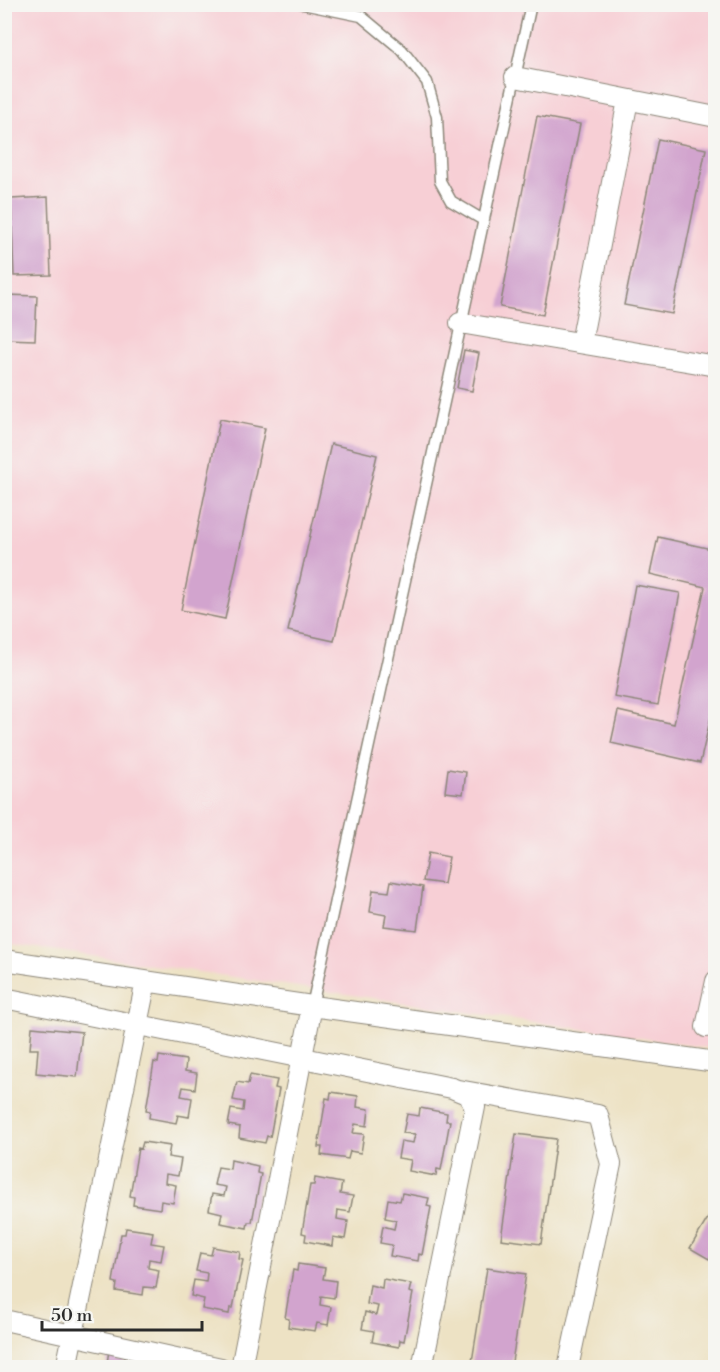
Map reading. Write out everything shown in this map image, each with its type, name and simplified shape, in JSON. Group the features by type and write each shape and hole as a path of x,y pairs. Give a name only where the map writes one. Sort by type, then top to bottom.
{"street":[{"path":"514,77 716,117"},
{"path":"581,344 628,100"},
{"path":"460,323 716,366"},
{"path":"4,960 312,1006 716,1062"},
{"path":"66,1368 146,981"},
{"path":"706,1027 716,981"},
{"path":"4,998 302,1059 598,1115 611,1164 568,1368"},
{"path":"241,1368 312,1006"},
{"path":"422,1368 475,1107 469,1095 452,1088"},
{"path":"4,1320 220,1368"}],"lane":[{"path":"303,4 361,16 402,50 427,82 437,117 440,181 451,201 483,220"},
{"path":"312,1006 531,4"}],"shaded area":[{"path":"4,5 715,5 715,1049 5,943"}],"building":[{"path":"537,116 580,124 543,315 500,307"},
{"path":"658,139 706,149 672,314 624,305"},
{"path":"48,197 51,275 14,276 11,199"},
{"path":"5,295 37,296 35,340 5,339"},
{"path":"464,350 479,353 472,391 457,388"},
{"path":"220,419 265,428 225,619 181,610"},
{"path":"331,444 377,455 334,641 288,631"},
{"path":"658,537 716,550 716,695 700,763 611,743 618,711 674,724 705,587 650,574"},
{"path":"635,585 680,593 658,705 614,697"},
{"path":"448,769 466,772 463,794 445,792"},
{"path":"428,853 449,857 444,884 423,881"},
{"path":"391,881 423,887 417,930 384,926 386,915 370,912 373,890 389,892"},
{"path":"32,1027 82,1032 77,1077 36,1073 38,1049 30,1049"},
{"path":"159,1056 186,1060 185,1071 197,1073 195,1089 183,1087 181,1096 192,1098 189,1117 178,1115 176,1123 149,1118 150,1111 146,1110 154,1062 158,1063"},
{"path":"250,1075 277,1080 275,1088 279,1089 270,1137 267,1136 265,1143 239,1138 240,1127 228,1125 231,1109 243,1111 244,1102 233,1100 237,1082 248,1084"},
{"path":"331,1092 358,1096 357,1107 369,1109 367,1126 355,1124 353,1133 364,1134 361,1153 350,1151 348,1159 321,1155 322,1147 318,1147 326,1098 330,1099"},
{"path":"420,1108 447,1113 446,1121 450,1121 441,1170 437,1169 436,1176 409,1171 411,1160 398,1158 401,1141 413,1143 415,1134 403,1133 407,1114 419,1116"},
{"path":"516,1134 556,1139 541,1244 501,1239"},
{"path":"143,1142 170,1146 168,1157 181,1159 178,1176 166,1174 165,1183 176,1185 173,1203 161,1201 160,1209 133,1205 134,1197 130,1196 138,1148 141,1149"},
{"path":"231,1160 258,1166 257,1173 261,1174 252,1222 248,1222 247,1228 220,1223 222,1213 209,1210 212,1194 224,1196 226,1187 214,1185 218,1167 230,1169"},
{"path":"315,1178 342,1183 340,1194 353,1196 350,1212 338,1210 337,1219 348,1221 345,1239 333,1237 332,1246 305,1241 306,1234 302,1233 310,1185 314,1185"},
{"path":"402,1193 429,1198 427,1206 431,1207 422,1255 419,1254 418,1261 390,1256 392,1245 380,1243 383,1226 394,1229 396,1220 385,1218 388,1199 400,1201"},
{"path":"708,1218 716,1222 716,1248 709,1259 690,1248"},
{"path":"126,1228 153,1232 151,1243 164,1245 161,1261 149,1259 148,1268 159,1270 156,1288 144,1287 143,1295 116,1291 117,1283 113,1282 121,1234 125,1234"},
{"path":"213,1247 240,1252 239,1259 243,1260 233,1308 230,1308 229,1314 202,1309 204,1299 191,1296 194,1280 206,1282 207,1273 196,1271 200,1253 211,1255"},
{"path":"298,1264 325,1268 323,1279 336,1281 334,1298 321,1296 320,1305 331,1307 328,1325 317,1323 315,1331 288,1327 289,1319 285,1318 293,1270 297,1271"},
{"path":"487,1268 526,1274 511,1368 471,1368"},
{"path":"383,1279 411,1284 409,1292 413,1293 404,1341 400,1340 399,1347 372,1342 374,1331 362,1329 365,1312 376,1315 378,1306 367,1304 370,1285 382,1288"},
{"path":"109,1351 126,1354 124,1362 134,1364 134,1368 106,1368"}]}
